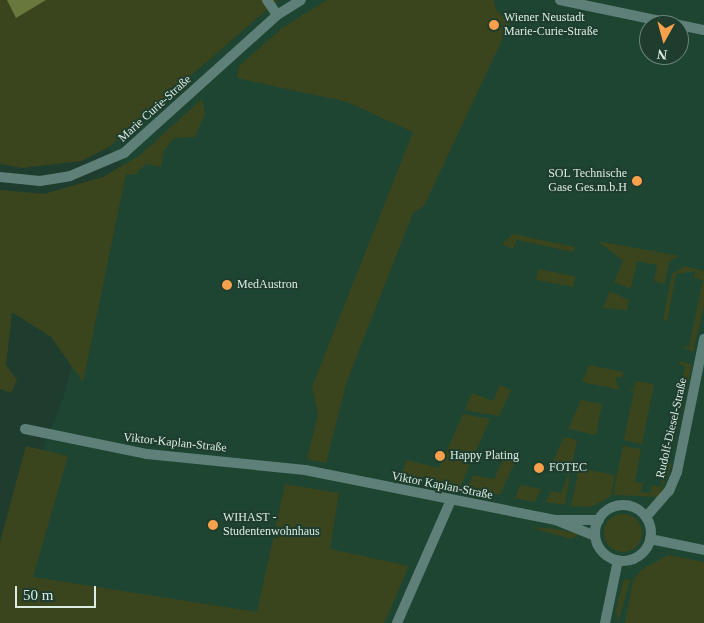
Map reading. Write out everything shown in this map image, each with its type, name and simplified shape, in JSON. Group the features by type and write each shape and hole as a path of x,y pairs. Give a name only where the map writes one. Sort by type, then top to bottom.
{"street":[{"path":"267,0 277,15"},
{"name":"Marie Curie-Straße","path":"0,177 40,181 70,176 124,153 277,15 302,0"},
{"path":"560,0 704,30"},
{"name":"Rudolf-Diesel-Straße","path":"646,517 669,492 677,472 704,339"},
{"name":"Viktor-Kaplan-Straße","path":"25,429 147,454 323,474"},
{"name":"Viktor Kaplan-Straße","path":"323,474 597,528"},
{"path":"398,623 451,500"},
{"path":"626,505 646,517 650,539 639,556 618,560 602,551 597,528 614,506 626,505"},
{"name":"Viktor Kaplan-Straße","path":"556,520 597,528"},
{"path":"650,539 704,550"},
{"path":"605,623 618,560"}],"shaded area":[{"path":"0,0 278,0 109,147 81,161 22,168 0,164"},
{"path":"7,0 46,0 16,18"},
{"path":"278,0 704,0 704,623 0,623 0,559 64,396 123,167 109,147"},
{"path":"327,0 494,0 496,10 510,23 424,206 413,213 347,381 326,463 307,459 318,415 312,387 413,132 347,102 237,78 239,66 282,28"},
{"path":"202,99 205,113 195,137 174,138 164,151 161,167 146,164 134,175 126,174 83,382 51,337 12,312 6,365 17,380 11,393 0,389 0,190 44,194 103,177 140,155"},
{"path":"513,234 575,247 573,252 517,240 513,249 502,244"},
{"path":"598,241 679,256 669,262 665,284 654,281 657,265 637,261 631,289 614,282 623,261"},
{"path":"684,266 704,271 704,306 693,352 681,346 689,347 703,280 694,278 696,271 676,274 667,321 663,320 672,274"},
{"path":"538,269 575,276 573,287 536,280"},
{"path":"610,291 629,300 627,310 603,308"},
{"path":"681,361 692,365 672,451 661,446 669,447 685,366 678,364"},
{"path":"589,365 623,372 622,378 615,377 619,390 582,382"},
{"path":"636,381 654,384 642,444 624,440 634,391 625,390 634,389"},
{"path":"500,385 511,390 499,416 465,410 472,393 493,401"},
{"path":"581,400 602,404 596,435 568,429"},
{"path":"463,414 490,419 460,487 401,475 407,460 439,468"},
{"path":"564,437 577,440 572,466 553,462"},
{"path":"26,446 68,456 33,577 257,612 285,484 339,493 330,549 409,566 384,623 0,623 0,542"},
{"path":"623,446 641,449 635,482 643,483 641,492 650,493 652,485 661,487 665,464 660,460 672,464 659,497 613,495"},
{"path":"508,449 518,455 500,495 467,488 473,475 494,479"},
{"path":"571,468 565,505 546,502 551,491 561,493"},
{"path":"579,468 615,475 611,496 591,507 571,506"},
{"path":"520,485 541,489 535,502 515,498"},
{"path":"623,514 637,519 642,533 637,547 623,552 609,547 604,533 609,519"},
{"path":"529,527 556,529 579,534 571,539"},
{"path":"668,555 704,562 704,623 625,623 633,581 641,570"},
{"path":"624,579 630,580 618,623 616,610"}],"place":[{"name":"Wiener Neustadt Marie-Curie-Straße","path":"494,25"},
{"name":"SOL Technische Gase Ges.m.b.H","path":"637,181"},
{"name":"MedAustron","path":"227,285"},
{"name":"Happy Plating","path":"440,456"},
{"name":"FOTEC","path":"539,468"},
{"name":"WIHAST - Studentenwohnhaus","path":"213,525"}]}
